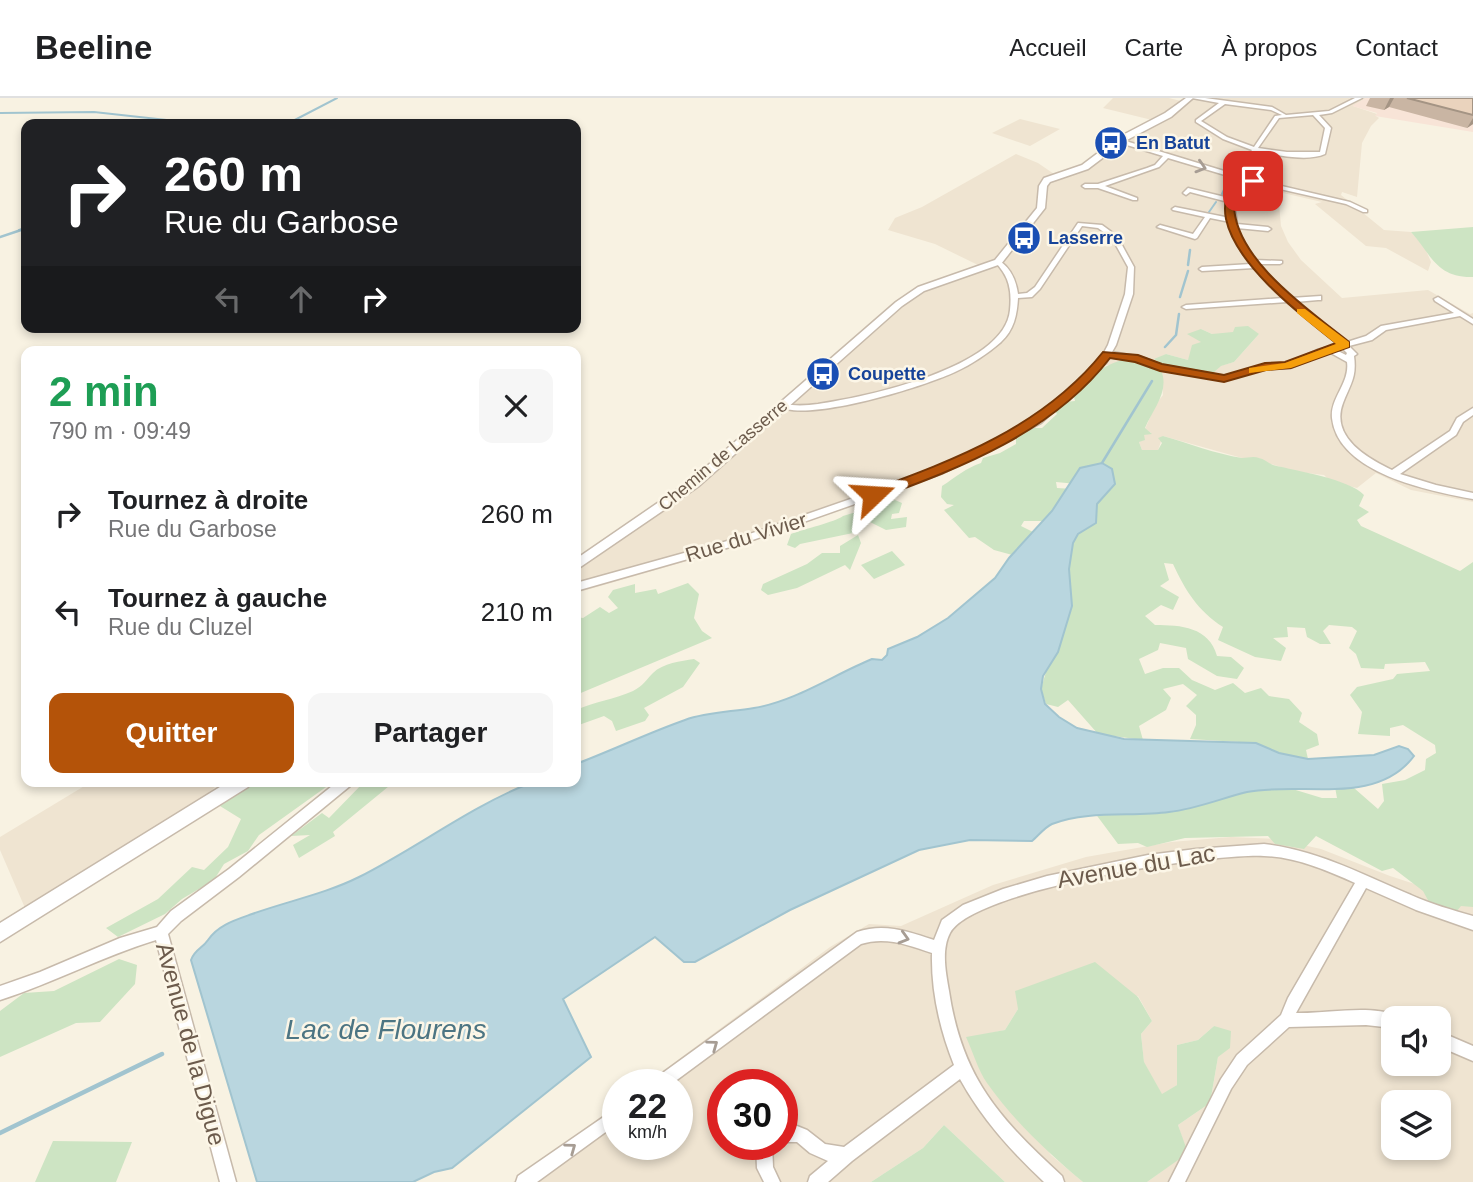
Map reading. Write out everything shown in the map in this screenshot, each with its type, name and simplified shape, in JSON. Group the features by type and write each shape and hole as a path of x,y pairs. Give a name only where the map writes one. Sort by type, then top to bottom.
{"street":[{"path":"781,406 797,409 880,395 948,372 980,354 1001,335 1015,316 1015,296 1010,276 998,261 1041,208 1044,183 1085,167 1119,142 1168,115 1190,98"},
{"path":"1195,98 1272,109 1284,114 1334,112 1359,98"},
{"path":"1221,102 1198,120 1199,122 1228,140 1284,154 1321,155 1328,128 1315,114"},
{"path":"1284,114 1275,118 1237,177 1230,197 1232,223 1255,264 1288,300 1353,354 1350,355 1351,378 1336,413 1338,426 1358,453 1393,474 1431,489 1473,496"},
{"path":"1119,142 1237,177 1348,204 1365,211"},
{"path":"1099,187 1157,166 1166,156"},
{"path":"1114,192 1123,185 1118,180"},
{"path":"1085,186 1099,187 1135,199"},
{"path":"1186,193 1188,190 1258,199"},
{"path":"1175,209 1268,229"},
{"path":"1160,227 1195,237 1208,218"},
{"name":"Rue du Vivier","path":"581,586 741,541 950,467 1038,421 1097,367 1107,354 1129,294 1131,267 1115,236 1100,226 1084,223 1074,230 1038,288 1029,295 1015,296"},
{"name":"Chemin de Lasserre","path":"581,562 678,497 884,316 912,295 949,278 998,261"},
{"path":"1202,269 1280,262"},
{"path":"1186,307 1318,298"},
{"path":"1438,299 1473,322"},
{"path":"1107,354 1224,378 1265,367 1287,366 1329,349 1369,338 1380,329 1461,314"},
{"path":"1329,349 1351,361"},
{"path":"1393,474 1453,433 1461,420 1473,411"},
{"path":"0,933 234,787"},
{"name":"Avenue de la Digue","path":"228,1182 162,939 176,916 234,873 339,787"},
{"name":"Avenue du Lac","path":"939,949 946,926 955,918 1043,883 1176,855 1233,850 1286,853 1309,858 1429,909 1473,923"},
{"path":"1177,1182 1226,1084 1242,1060 1286,1020 1293,1003 1364,880"},
{"path":"680,1069 857,939 870,933 882,933 939,949 947,1027 961,1069 995,1121 1056,1182"},
{"path":"0,993 72,967 129,940 162,939"},
{"path":"1286,1020 1311,1022 1325,1018 1381,1019"},
{"path":"1451,1044 1473,1054"},
{"path":"816,1182 846,1155 961,1069"},
{"path":"524,1182 602,1126"},
{"path":"798,1133 822,1151 846,1155"},
{"path":"765,1160 765,1168 772,1182"}],"shaded area":[{"path":"1113,98 1169,98 1181,101 1184,98 1366,98 1353,106 1377,114 1379,118 1371,126 1362,143 1357,197 1342,192 1341,195 1384,230 1411,232 1425,248 1431,262 1428,271 1386,248 1366,246 1315,204 1322,202 1283,193 1279,203 1281,226 1301,260 1342,298 1428,290 1470,314 1473,313 1473,502 1411,490 1376,473 1357,488 1330,481 1324,475 1298,472 1259,458 1242,458 1163,436 1158,450 1142,450 1139,442 1144,435 1151,433 1145,429 1163,395 1161,370 1151,367 1104,365 1053,414 1031,431 956,468 746,544 581,592 581,558 684,488 879,317 920,288 980,266 935,244 888,230 895,218 922,207 1016,154 1038,163 1054,174 1090,168 1118,146 1124,145 1126,140 1122,136 1152,120 1103,108","holes":["1201,329 1212,334 1259,334 1234,362 1198,372 1162,366 1155,360 1166,354 1188,360 1202,342"]},
{"path":"1366,98 1473,98 1473,132 1375,116 1377,113 1352,106"},
{"path":"1020,119 1060,129 1030,146 992,133"},
{"path":"83,787 215,787 204,802 25,908 0,850 0,837"},
{"path":"1231,837 1276,839 1321,849 1390,876 1473,903 1473,1182 1147,1182 1187,1153 1178,1125 1210,1103 1218,1057 1214,1026 1198,1040 1177,1045 1177,1085 1162,1095 1144,1063 1141,1034 1152,1021 1138,996 1018,1009 1005,1030 967,1038 1051,1155 1083,1182 1005,1182 944,1125 923,1148 871,1182 513,1182 602,1116 602,1160 693,1160 693,1069 666,1069 830,947 869,924 901,926 993,885 1086,857 1171,842"}],"green space":[{"path":"1473,227 1473,277 1442,269 1411,232"},
{"path":"1248,326 1259,334 1234,362 1221,366 1214,372 1174,368 1154,359 1166,354 1188,360 1192,345 1201,342 1187,334 1201,329 1212,334 1233,332 1235,327"},
{"path":"1126,359 1161,370 1163,378 1162,393 1145,428 1152,434 1144,435 1145,440 1139,442 1142,450 1158,450 1162,443 1158,438 1163,436 1222,454 1242,458 1257,457 1273,465 1347,484 1364,495 1359,506 1369,512 1357,520 1361,526 1460,571 1473,562 1473,907 1461,906 1451,918 1435,913 1423,891 1393,868 1382,871 1316,836 1304,849 1275,844 1268,836 1185,838 1147,847 1138,843 1118,844 1092,809 1276,784 1322,798 1337,798 1335,787 1342,784 1354,788 1378,809 1384,801 1382,784 1405,780 1425,770 1426,759 1436,753 1435,745 1403,725 1390,728 1390,736 1358,734 1362,712 1350,695 1357,687 1393,679 1397,674 1430,671 1425,662 1385,664 1384,669 1361,668 1356,654 1349,648 1357,631 1352,627 1329,625 1323,631 1331,644 1320,644 1307,637 1305,628 1287,627 1288,637 1273,638 1286,648 1281,661 1255,657 1218,640 1223,627 1193,599 1173,564 1164,563 1169,580 1160,586 1179,597 1173,610 1161,605 1145,616 1155,625 1184,627 1201,633 1213,646 1217,656 1231,657 1244,668 1237,679 1217,676 1188,659 1186,648 1160,643 1158,650 1139,659 1145,674 1163,668 1179,668 1192,680 1215,690 1233,683 1245,693 1261,688 1269,696 1289,699 1302,713 1299,722 1317,734 1319,745 1306,750 1308,759 1279,753 1256,743 1190,739 1196,725 1196,715 1186,706 1197,695 1183,684 1163,689 1171,698 1166,710 1139,726 1143,740 1098,734 1068,700 1058,707 1046,704 1041,689 1048,665 1058,652 1062,567 1077,484 1056,482 1057,488 1073,489 1052,521 1024,521 1021,526 1037,534 1016,556 994,550 975,537 969,538 944,510 954,505 947,504 941,497 942,486 981,463 983,458 1016,444 1016,436 1029,428 1042,428 1057,414 1054,410 1065,402 1075,401 1074,397 1096,373"},
{"path":"895,500 902,503 899,513 892,514 891,519 907,517 906,527 886,530 870,522 853,533 800,544 795,548 787,545 791,534"},
{"path":"858,535 861,543 850,570 845,565 797,588 768,595 761,590 763,584 807,564 822,553 840,553 840,546"},
{"path":"892,551 905,565 874,579 861,565"},
{"path":"688,583 699,594 694,618 702,631 712,638 581,693 581,618 600,607 609,613 618,608 608,597 613,590 635,584 635,593 656,589 658,594"},
{"path":"694,659 700,663 683,687 644,708 649,715 645,721 616,731 612,721 604,716 581,724 581,708 633,691 653,673 672,663"},
{"path":"245,787 326,787 259,835 248,851 224,864 214,880 182,899 165,914 118,937 106,928 158,899 192,867 204,870 228,847 241,819 220,806"},
{"path":"359,787 388,787 333,832 335,836 299,858 293,845 310,835 291,836 322,813 329,818"},
{"path":"119,959 137,965 135,984 100,1022 76,1023 0,1057 0,1011 24,993 54,991"},
{"path":"1095,962 1138,997 1152,1021 1141,1034 1144,1062 1162,1094 1177,1085 1177,1045 1198,1040 1214,1026 1231,1031 1230,1048 1218,1057 1210,1103 1178,1125 1188,1153 1147,1182 1083,1182 1032,1136 997,1097 981,1072 966,1037 1005,1030 1018,1009 1015,991"},
{"path":"944,1125 1005,1182 871,1182 923,1148"},
{"path":"53,1141 132,1142 116,1182 35,1182"}],"water":[{"name":"Lac de Flourens","path":"1102,463 1112,469 1115,484 1097,504 1096,523 1078,534 1073,543 1069,569 1072,606 1058,652 1043,676 1041,689 1045,704 1059,717 1077,728 1124,739 1256,743 1279,753 1308,759 1374,755 1399,746 1408,749 1414,756 1398,772 1379,782 1359,787 1247,792 1179,811 1095,815 1066,820 1049,825 1032,841 970,840 919,850 790,910 695,962 684,962 655,937 563,999 591,1057 452,1168 434,1172 413,1182 257,1182 191,960 217,930 239,918 320,893 359,877 485,804 521,787 581,787 581,762 658,730 702,715 770,705 800,694 872,659 882,660 888,649 917,637 948,618 995,578 1009,558 1052,511 1080,468"}],"building":[{"path":"1407,98 1473,98 1473,115"}],"waterway":[{"path":"297,119 337,98"},
{"path":"0,113 94,112 158,119"},
{"path":"1222,194 1228,181 1226,178"},
{"path":"1209,212 1216,202"},
{"path":"0,237 21,230"},
{"path":"1188,265 1190,250"},
{"path":"1180,297 1188,271"},
{"path":"1165,347 1176,335 1179,314"},
{"path":"1102,463 1152,381"},
{"path":"0,1133 162,1054"}],"slow traffic":[{"path":"1253,371 1265,367 1287,366 1345,344 1301,311"}],"place":[{"name":"En Batut","path":"1111,143"},
{"name":"Lasserre","path":"1024,238"},
{"name":"Coupette","path":"823,374"}],"route":[{"path":"873,495 950,467 1038,421 1097,367 1107,354 1214,378 1229,378 1265,367 1287,366 1345,344 1283,295 1254,262 1236,235 1229,200 1237,177 1253,181"}]}
